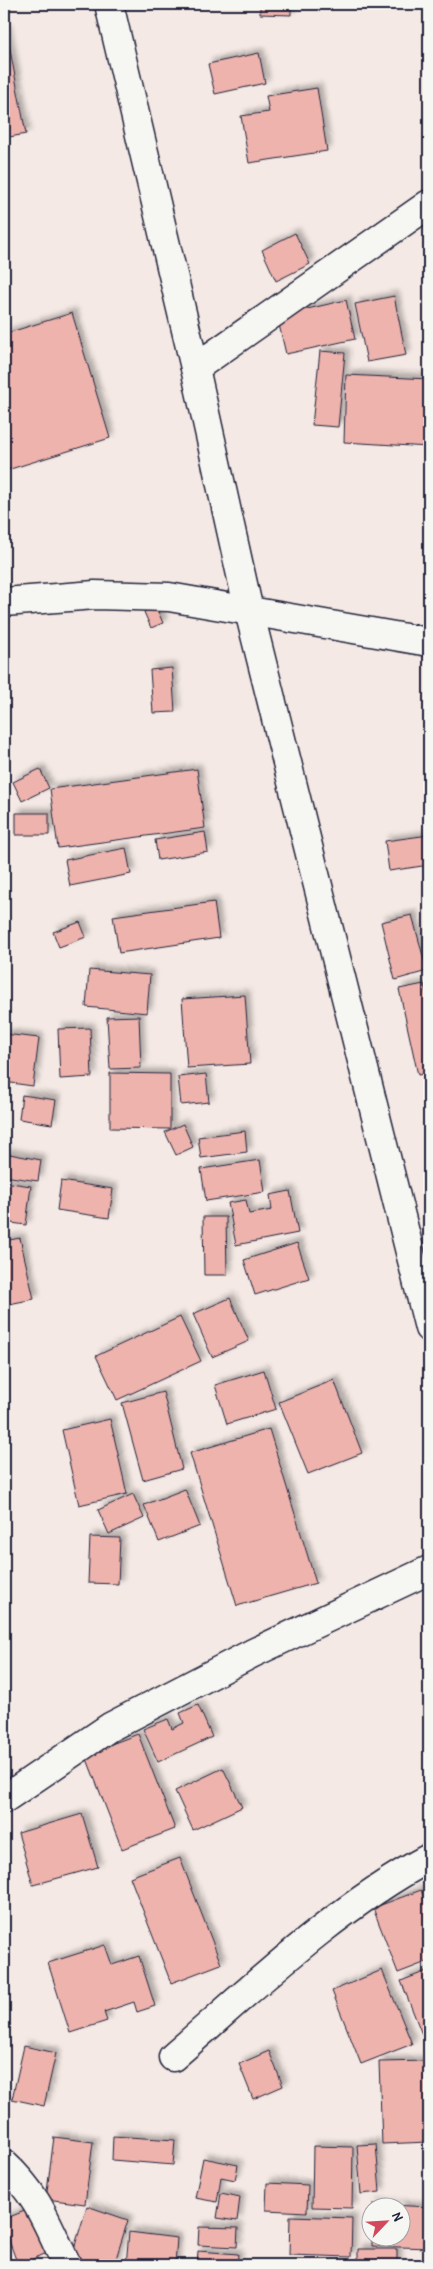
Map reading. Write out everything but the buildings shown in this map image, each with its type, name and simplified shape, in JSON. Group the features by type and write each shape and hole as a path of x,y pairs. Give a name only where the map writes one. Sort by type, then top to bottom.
{"street":[{"path":"109,4 195,368 249,610 429,1328"},
{"path":"195,368 429,204"},
{"path":"4,602 95,595 169,597 429,642"},
{"path":"4,1800 110,1727 252,1653 429,1570"},
{"path":"173,2057 310,1939 362,1898 429,1858"},
{"path":"4,2164 33,2195 45,2215 67,2265"}]}
